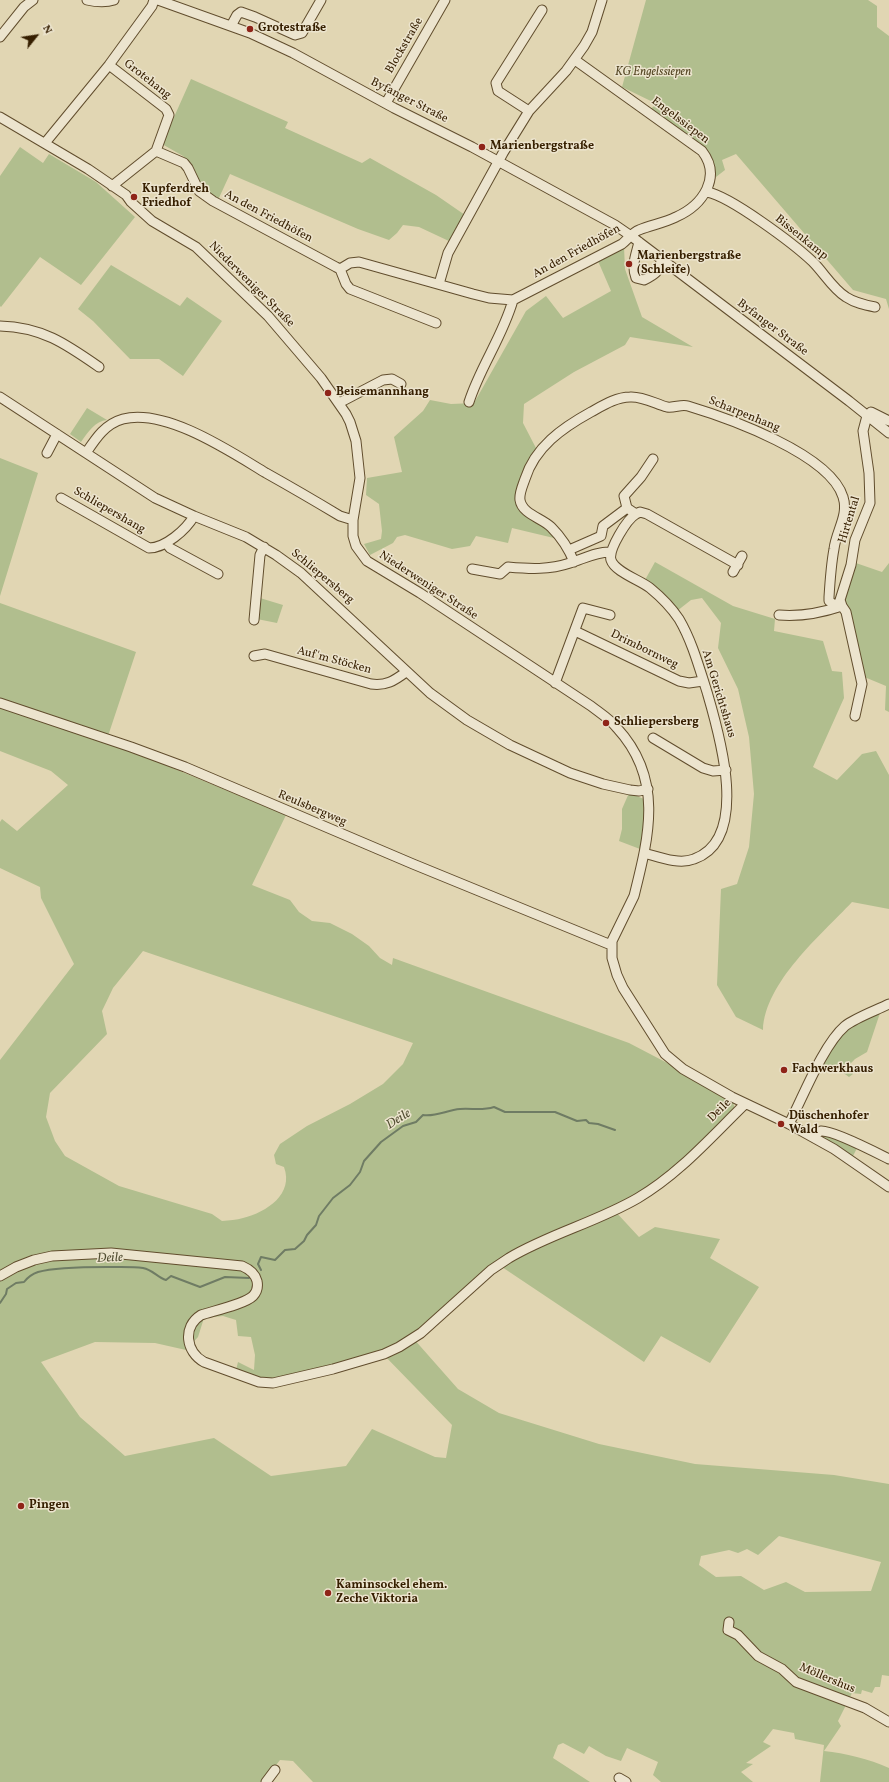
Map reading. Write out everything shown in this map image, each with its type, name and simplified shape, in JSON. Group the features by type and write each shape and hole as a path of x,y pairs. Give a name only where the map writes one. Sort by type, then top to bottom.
{"street":[{"path":"0,36 24,7 34,0"},
{"path":"87,0 94,2 109,2 114,0"},
{"path":"45,143 109,65 152,6 154,0"},
{"name":"Byfanger Straße","path":"158,0 250,33 293,53 499,161 631,236 889,434"},
{"path":"231,26 237,15 241,12 295,35 302,33 321,0"},
{"name":"Blockstraße","path":"386,103 445,0"},
{"path":"439,284 448,253 499,161 529,111 575,60 592,32 602,0"},
{"path":"529,111 498,91 496,83 542,10"},
{"name":"Engelssiepen","path":"575,60 702,151 706,156 711,170 710,184 707,192"},
{"name":"Grotehang","path":"109,65 168,111 168,118 156,151"},
{"name":"Niederweniger Straße","path":"0,117 88,169 113,187 125,203 131,202 152,221 196,247 232,280 277,326 321,378 339,403 350,422 356,441 359,459 359,492 353,520 355,543 367,561 591,706 616,726 633,749 642,768 648,789 650,814 644,853 632,903 613,937 611,945"},
{"path":"113,187 156,151"},
{"name":"An den Friedhöfen","path":"156,151 184,163 199,191 213,202 340,269"},
{"path":"631,236 637,230 682,214 707,192"},
{"name":"Bissenkamp","path":"707,192 719,195 763,223 810,260 838,291 846,297 854,302 875,307"},
{"name":"An den Friedhöfen","path":"513,300 622,244 631,236"},
{"path":"639,242 634,262 636,278 644,280 657,273 660,268 661,259"},
{"path":"436,323 350,289 346,284 340,269 350,263 359,262 489,298 513,300 509,314 469,402"},
{"path":"0,326 28,328 53,337 99,367"},
{"path":"339,403 383,380 392,379 401,384"},
{"name":"Schliepersberg","path":"0,397 155,498 264,547 301,573 349,616 406,672 448,708 510,745 570,773 603,784 635,791 648,789"},
{"name":"Scharpenhang","path":"569,550 551,527 527,511 520,501 520,494 527,473 538,452 550,440 575,421 604,404 630,397 668,407 686,405 730,420 779,442 821,468 831,477 843,495 845,512 834,548 829,601 833,604 842,605"},
{"name":"Byfanger Straße","path":"867,416 871,412 889,421"},
{"name":"Hirtental","path":"842,605 840,600 851,565 856,540 870,503 869,472 863,431 867,416"},
{"path":"86,452 98,436 113,423 135,418 155,420 176,426 211,440 340,516 353,520"},
{"path":"47,453 57,434"},
{"path":"636,514 627,508 624,496 640,477 652,459"},
{"name":"Schliepershang","path":"61,498 149,548 157,548 166,543 190,523 194,516"},
{"path":"574,562 569,550 600,536 603,526 627,508"},
{"path":"472,569 500,574 508,567 539,570 574,562 604,551 611,552 629,520 640,512 647,514 738,564"},
{"path":"166,543 170,548 218,574"},
{"path":"254,620 260,555 264,547"},
{"name":"Am Gerichtshaus","path":"611,552 613,564 650,588 673,610 683,626 703,681 721,743 726,770 726,806 716,841 709,850 701,856 687,861 678,861 644,853"},
{"path":"779,615 803,616 821,613 842,605 846,612 862,680 862,692 855,716"},
{"path":"555,683 583,608 610,615"},
{"name":"Drimbornweg","path":"575,631 679,681 689,683 703,681"},
{"name":"Auf'm Stöcken","path":"254,656 265,654 377,685 390,683 406,672"},
{"name":"Reulsbergweg","path":"0,703 131,747 185,767 413,864 611,945"},
{"path":"653,738 661,749 706,770 726,770"},
{"path":"611,945 614,967 624,988 666,1054 683,1069 744,1104 812,1136 841,1153 889,1186"},
{"path":"789,1124 824,1054 837,1034 847,1024 889,1004"},
{"name":"Deile","path":"0,1276 16,1267 34,1260 52,1256 111,1253 242,1266 251,1271 256,1277 256,1292 249,1299 201,1315 195,1320 188,1332 193,1352 204,1362 259,1382 273,1383 297,1378 373,1357 405,1344 421,1333 491,1270 509,1258 631,1202 652,1189 688,1160 744,1104"},
{"path":"812,1136 818,1132 826,1132 857,1143 889,1159"},
{"name":"Möllershus","path":"729,1622 728,1630 738,1635 758,1656 782,1668 796,1682 866,1708 889,1722"},
{"path":"266,1782 275,1770"}],"green space":[{"name":"KG Engelssiepen","path":"646,0 868,0 877,6 877,27 889,36 889,309 886,299 853,290 736,154 722,160 725,170 716,177 702,148 649,110 657,104 622,87"},
{"path":"191,79 288,122 285,128 362,163 370,158 436,195 465,215 451,242 419,227 403,225 389,240 358,229 230,174 218,200 202,186 191,163 183,156 162,144"},
{"path":"20,147 43,163 49,154 96,182 135,217 81,285 40,257 1,307 0,176"},
{"path":"624,247 625,269 642,317 693,347 630,337 625,345 574,372 524,404 523,423 537,450 518,501 558,539 512,528 508,543 476,536 470,546 452,549 405,535 397,537 393,543 370,555 364,544 381,539 382,531 379,504 366,495 367,478 402,472 394,437 423,411 430,400 451,404 474,403 526,311 546,296 563,318 611,291 598,261"},
{"path":"111,265 180,306 187,297 222,321 183,376 159,359 130,359 93,321 78,309"},
{"path":"87,408 107,420 99,422 95,425 81,442 70,434"},
{"path":"0,458 38,473 0,596"},
{"path":"655,562 733,606 775,619 774,631 823,641 832,671 842,672 844,698 813,767 837,780 862,754 876,751 889,775 889,909 852,902 811,944 784,977 773,994 766,1012 763,1030 736,1017 717,985 721,889 737,884 749,847 754,794 749,737 738,689 718,648 721,623 702,598 691,600 677,611 645,580"},
{"path":"853,562 882,572 889,563 889,712 885,710 886,686 862,676 843,606"},
{"path":"260,598 283,605 277,623 257,619"},
{"path":"0,603 136,652 108,736 0,700"},
{"path":"0,705 117,745 286,815 252,885 290,900 299,912 312,921 330,923 352,934 369,946 380,958 392,965 393,958 629,1043 673,1066 733,1102 735,1109 688,1159 614,1210 639,1237 655,1227 720,1239 710,1258 759,1287 710,1363 661,1336 644,1362 499,1265 413,1338 458,1389 499,1413 599,1444 695,1464 834,1475 889,1484 889,1676 882,1675 880,1687 875,1687 872,1693 862,1690 861,1694 852,1693 838,1721 841,1726 824,1751 857,1757 889,1768 889,1782 820,1782 824,1745 795,1739 794,1733 773,1729 763,1742 771,1746 746,1763 753,1764 741,1772 753,1782 661,1782 653,1775 658,1762 627,1748 621,1761 606,1756 589,1746 584,1754 563,1743 558,1745 553,1758 590,1782 313,1782 293,1761 280,1760 263,1782 0,1782 0,1060 74,964 41,898 40,887 0,868 0,822 2,819 17,831 68,785 51,771 0,751","holes":["143,951 413,1043 403,1064 383,1084 350,1104 307,1126 280,1144 274,1155 276,1164 284,1167 286,1177 285,1186 282,1193 276,1200 269,1206 252,1215 222,1221 212,1214 119,1186 65,1156 55,1141 46,1117 50,1093 107,1034 102,1011 113,988","223,1316 236,1320 238,1336 251,1337 255,1355 254,1370 238,1362 236,1370 269,1380 311,1371 380,1351 452,1425 446,1458 435,1457 372,1429 346,1466 271,1476 214,1438 125,1456 80,1417 41,1362 95,1342 155,1343 186,1350 198,1337 204,1318","779,1536 881,1562 871,1591 805,1592 786,1582 764,1590 741,1576 716,1577 699,1565 701,1556 729,1550 738,1553 747,1549 758,1555"]},
{"path":"629,793 644,799 646,806 640,849 619,841 622,829 622,809"},
{"path":"880,1013 867,1052 855,1059 849,1065 853,1074 849,1077 835,1067 821,1072 816,1071 843,1028"},
{"path":"822,1134 858,1146 852,1158 821,1138"}],"waterway":[{"name":"Deile","path":"261,1270 258,1264 261,1257 275,1260 285,1250 295,1249 304,1241 316,1225 319,1216 333,1198 350,1185 360,1172 364,1161 381,1142 403,1126 416,1122 423,1115 432,1115 460,1109 481,1109 494,1107 505,1112 555,1112 577,1121 586,1120 589,1123 598,1124 615,1130"},
{"name":"Deile","path":"0,1303 6,1294 7,1289 16,1283 24,1282 30,1276 38,1272 47,1270 91,1267 143,1268 150,1270 166,1280 171,1276 200,1287 225,1277 249,1278"}],"place":[{"name":"Grotestraße","path":"250,29"},
{"name":"Marienbergstraße","path":"482,147"},
{"name":"Kupferdreh Friedhof","path":"134,197"},
{"name":"Marienbergstraße (Schleife)","path":"629,264"},
{"name":"Beisemannhang","path":"328,393"},
{"name":"Schliepersberg","path":"606,723"},
{"name":"Fachwerkhaus","path":"784,1070"},
{"name":"Düschenhofer Wald","path":"781,1124"},
{"name":"Pingen","path":"21,1506"},
{"name":"Kaminsockel ehem. Zeche Viktoria","path":"328,1593"}]}
